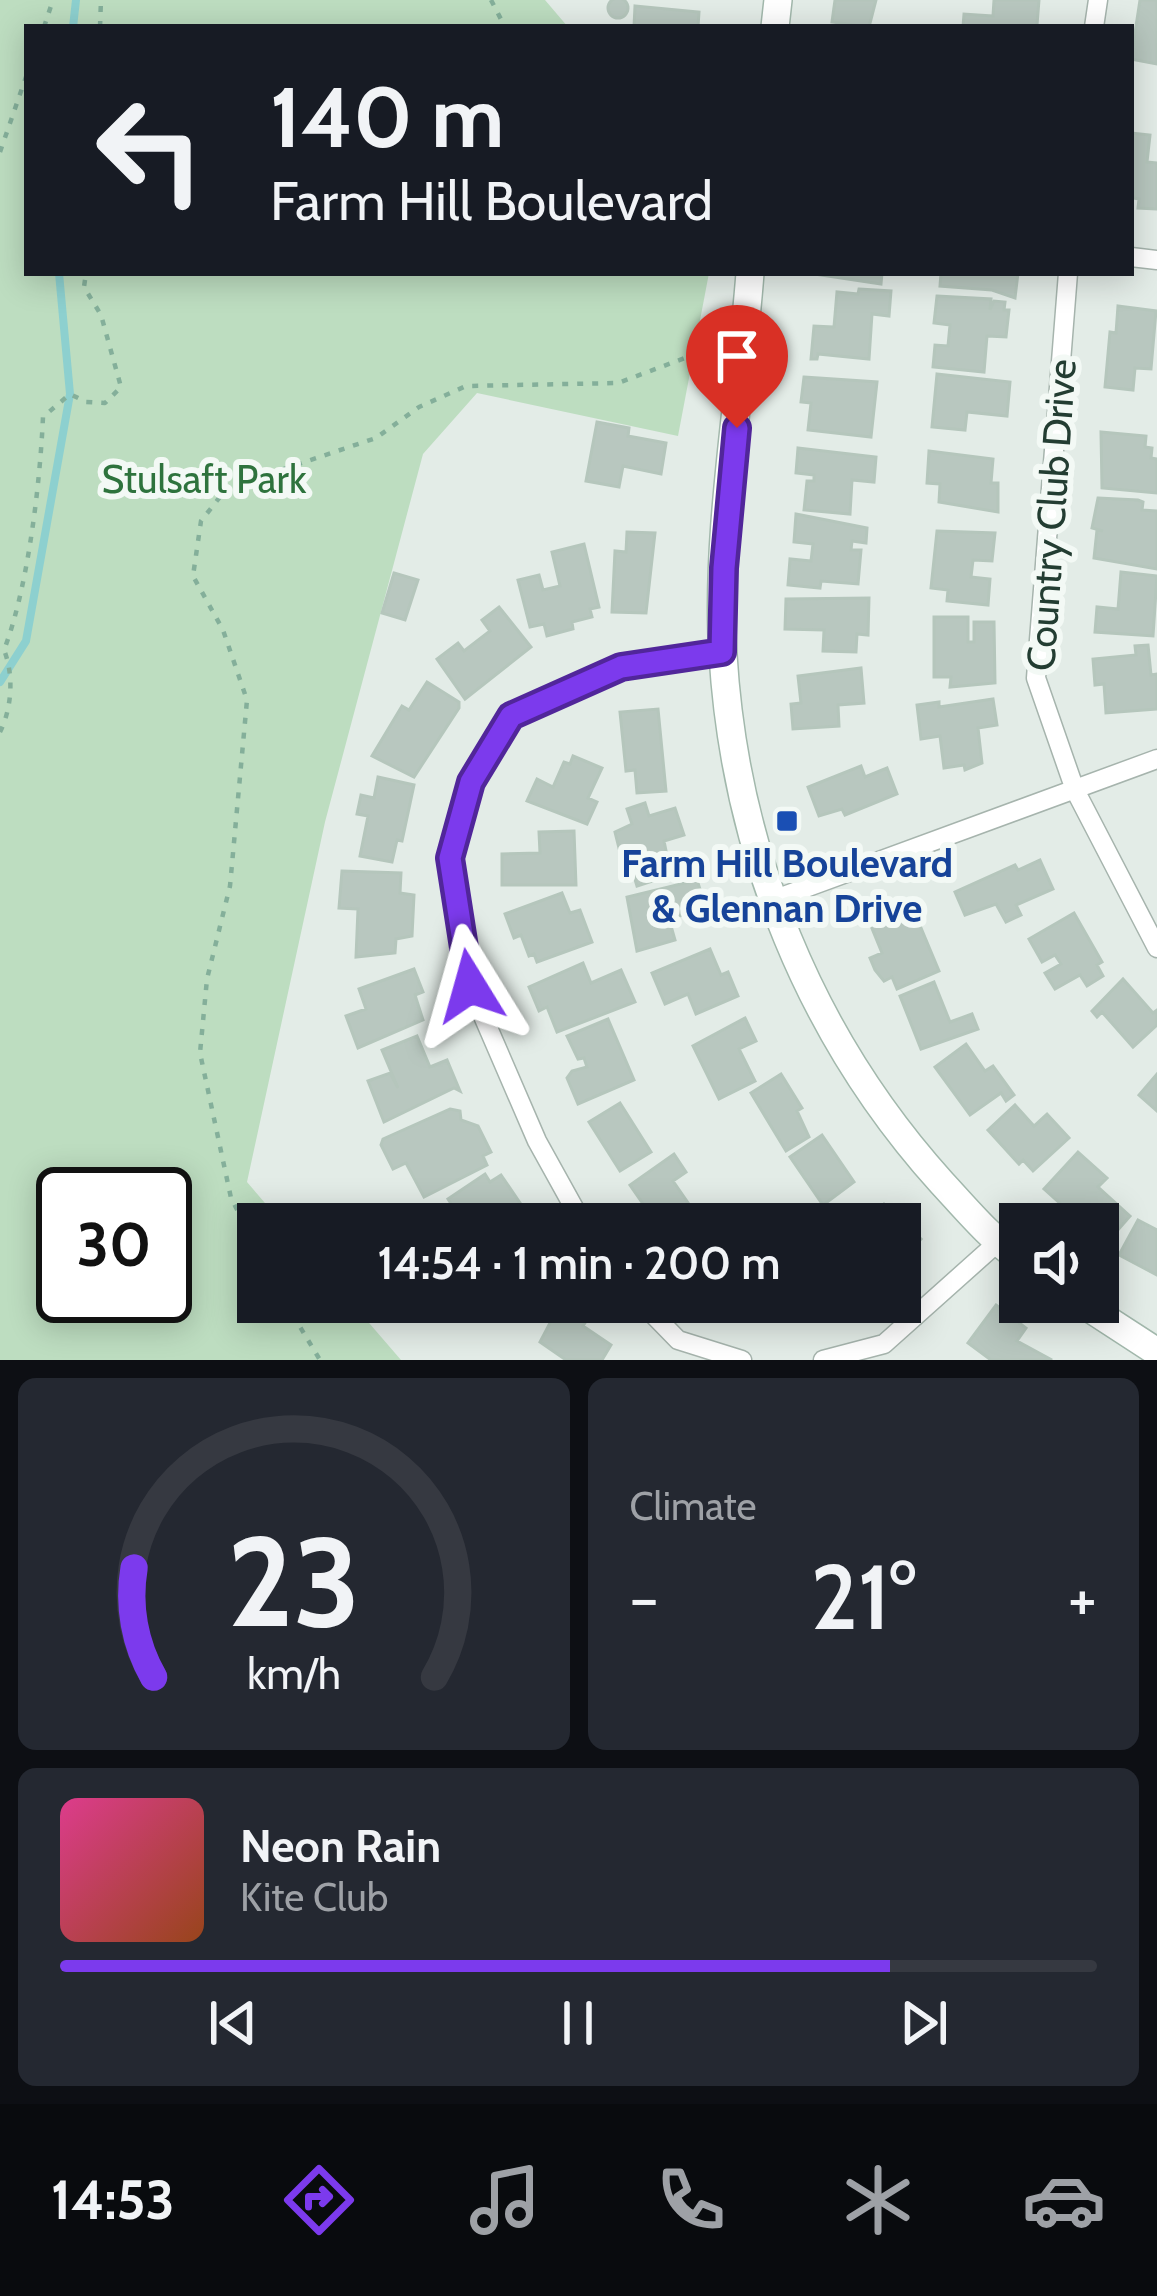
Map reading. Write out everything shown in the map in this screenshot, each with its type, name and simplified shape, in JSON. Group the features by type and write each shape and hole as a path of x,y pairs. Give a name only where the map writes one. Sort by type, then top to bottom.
{"main road":[{"path":"750,276 724,568 722,652 735,772 770,901 846,1060 892,1127 999,1241"},
{"path":"1112,1323 1157,1352"}],"street":[{"name":"Country Club Drive","path":"1068,276 1036,678 1075,790 1157,948"},
{"path":"571,1203 537,1141 470,986 450,858 471,782 511,716 621,667 722,652"},
{"path":"770,901 1157,759"},
{"path":"824,1360 884,1344 999,1258"},
{"path":"661,1323 678,1340 742,1360"}],"path":[{"path":"0,152 24,83"},
{"path":"0,732 8,717 12,670 4,650 13,626 31,527 43,417 70,394 86,402 105,403 121,387 101,314 84,286 86,276"},
{"path":"237,1210 200,1053 207,979 230,886 247,700 223,630 193,576 201,521 226,488 376,438 419,407 466,386 618,383 745,335"},
{"path":"298,1323 320,1360"}],"green space":[{"name":"Stulsaft Park","path":"0,0 545,0 565,24 24,24 24,276 708,276 678,436 477,393 423,454 325,822 247,1182 265,1203 237,1203 237,1323 369,1323 401,1360 0,1360"}],"building":[{"path":"835,0 876,0 870,24 832,22"},
{"path":"994,0 1039,0 1037,24 963,24 964,14 993,16"},
{"path":"1140,0 1157,0 1157,64 1134,60"},
{"path":"611,1 625,1 625,15 611,15"},
{"path":"635,6 699,12 698,24 634,24"},
{"path":"1134,133 1150,135 1147,162 1157,163 1157,209 1138,208 1139,199 1134,198"},
{"path":"828,276 882,276 881,284"},
{"path":"941,276 1018,276 1015,298 992,290 940,286"},
{"path":"859,289 891,291 889,316 872,314 869,359 818,354 811,359 814,326 834,327 837,292 858,294"},
{"path":"937,296 991,299 990,310 994,301 1005,302 1004,310 1009,310 1006,337 987,336 984,372 933,367 935,345 948,346 950,325 934,323"},
{"path":"1118,306 1156,311 1151,369 1135,368 1133,390 1105,387 1110,332 1116,333"},
{"path":"937,374 1010,382 1007,416 967,412 965,430 932,427"},
{"path":"804,377 877,382 871,437 808,430 811,403 801,402"},
{"path":"597,422 629,428 628,436 666,443 661,474 623,466 619,487 586,481"},
{"path":"1101,432 1146,436 1145,447 1152,448 1151,458 1157,459 1157,493 1102,488"},
{"path":"798,448 876,457 874,482 852,480 850,514 804,510 807,481 814,481 814,475 796,473"},
{"path":"929,451 993,459 991,483 998,483 998,512 939,502 940,484 927,483"},
{"path":"1098,498 1138,500 1143,502 1142,510 1157,511 1157,569 1094,558 1097,530 1103,531 1092,528"},
{"path":"796,514 867,528 866,543 852,541 851,550 861,550 858,584 788,585 790,559 811,561 813,544 794,542"},
{"path":"937,531 995,533 992,561 973,560 971,577 990,579 988,605 947,601 948,590 931,588"},
{"path":"627,532 655,533 646,613 612,612 615,551 626,552"},
{"path":"584,544 599,607 590,609 592,617 572,622 573,629 547,636 544,624 530,627 518,580 539,575 543,590 560,586 552,552"},
{"path":"1121,572 1157,576 1153,636 1095,632 1097,607 1118,609"},
{"path":"394,573 418,580 405,620 382,613"},
{"path":"869,598 868,635 857,634 856,652 823,651 824,630 785,629 786,599"},
{"path":"499,607 531,647 465,699 437,659 458,643 464,651 490,631 482,620"},
{"path":"934,617 968,617 968,642 974,642 974,622 994,622 995,683 950,687 951,677 934,677"},
{"path":"1148,645 1151,675 1157,674 1157,709 1106,713 1104,684 1095,685 1093,659 1136,655 1135,646"},
{"path":"861,668 864,703 838,705 839,726 793,729 791,704 801,703 798,676"},
{"path":"427,682 459,702 459,708 414,777 372,756 402,706 409,710"},
{"path":"993,699 997,725 978,728 982,763 965,770 964,765 944,768 940,736 921,739 917,705 939,702 939,707"},
{"path":"658,709 666,791 637,793 635,770 626,771 620,712"},
{"path":"573,756 602,768 588,798 597,802 587,824 527,801 537,779 553,787 564,762 570,764"},
{"path":"861,766 865,777 887,768 897,794 845,815 842,809 819,816 808,787"},
{"path":"378,777 414,785 402,841 397,840 392,862 360,856 368,816 357,814 361,795 374,798"},
{"path":"645,803 649,816 675,808 684,835 664,841 671,875 637,886 625,846 619,848 615,832 632,824 627,809"},
{"path":"574,831 576,885 502,885 502,854 540,853 539,832"},
{"path":"1040,860 1053,889 1016,905 1021,915 1006,922 996,904 965,915 955,892 1015,865 1018,870"},
{"path":"342,871 401,873 400,893 414,895 412,936 396,939 395,953 356,957 358,909 339,908"},
{"path":"697,880 706,908 669,919 675,940 637,951 627,897"},
{"path":"562,893 570,913 580,910 592,942 537,962 534,954 529,956 521,935 514,938 505,914"},
{"path":"911,904 939,971 897,989 892,977 884,981 870,958 882,953 869,921"},
{"path":"1074,913 1102,962 1097,965 1103,976 1087,986 1080,975 1055,989 1045,973 1061,964 1055,955 1042,962 1029,939"},
{"path":"710,949 721,975 728,972 738,996 696,1014 688,994 665,1004 652,973"},
{"path":"583,963 591,983 621,970 635,1002 557,1032 547,1007 539,1011 529,987"},
{"path":"414,969 423,992 415,995 423,1020 358,1048 346,1016 366,1009 359,989"},
{"path":"1123,979 1153,1013 1157,1010 1157,1025 1133,1047 1102,1012 1097,1017 1092,1011"},
{"path":"934,982 950,1022 972,1014 978,1029 921,1049 900,996"},
{"path":"745,1018 756,1041 739,1049 755,1081 719,1099 693,1046"},
{"path":"608,1019 634,1080 578,1104 567,1078 572,1071 587,1067 567,1036"},
{"path":"417,1036 430,1067 447,1060 460,1091 454,1088 384,1122 368,1081 390,1073 398,1088 382,1050"},
{"path":"966,1044 985,1071 993,1066 1014,1095 1006,1101 1001,1093 970,1115 935,1067"},
{"path":"781,1074 802,1108 797,1111 809,1137 786,1151 751,1093"},
{"path":"1157,1074 1157,1111 1139,1095"},
{"path":"620,1103 651,1152 620,1171 589,1122"},
{"path":"1015,1105 1034,1126 1047,1114 1069,1138 1033,1171 1023,1160 1019,1164 988,1130"},
{"path":"450,1109 460,1111 461,1120 478,1126 491,1152 483,1156 487,1165 424,1197 406,1163 393,1169 381,1145 383,1139"},
{"path":"822,1135 854,1182 822,1203 790,1157"},
{"path":"1078,1152 1107,1178 1098,1187 1116,1203 1060,1203 1044,1189"},
{"path":"674,1154 686,1172 673,1181 688,1203 642,1203 630,1185"},
{"path":"485,1174 490,1182 501,1175 520,1203 451,1203 448,1199"},
{"path":"1119,1206 1130,1216 1119,1229"},
{"path":"1138,1220 1157,1230 1157,1275 1119,1255"},
{"path":"996,1305 999,1323 1019,1323 1026,1328 1017,1341 1052,1360 991,1360 968,1343"},
{"path":"550,1323 585,1323 611,1345 602,1360 566,1360 540,1342"}],"waterway":[{"path":"73,24 76,0"},
{"path":"0,682 26,641 70,394 59,276"}],"place":[{"name":"Farm Hill Boulevard & Glennan Drive","path":"787,821"}],"route":[{"path":"470,986 450,858 471,782 511,716 621,667 722,652 724,568 737,428"}]}
